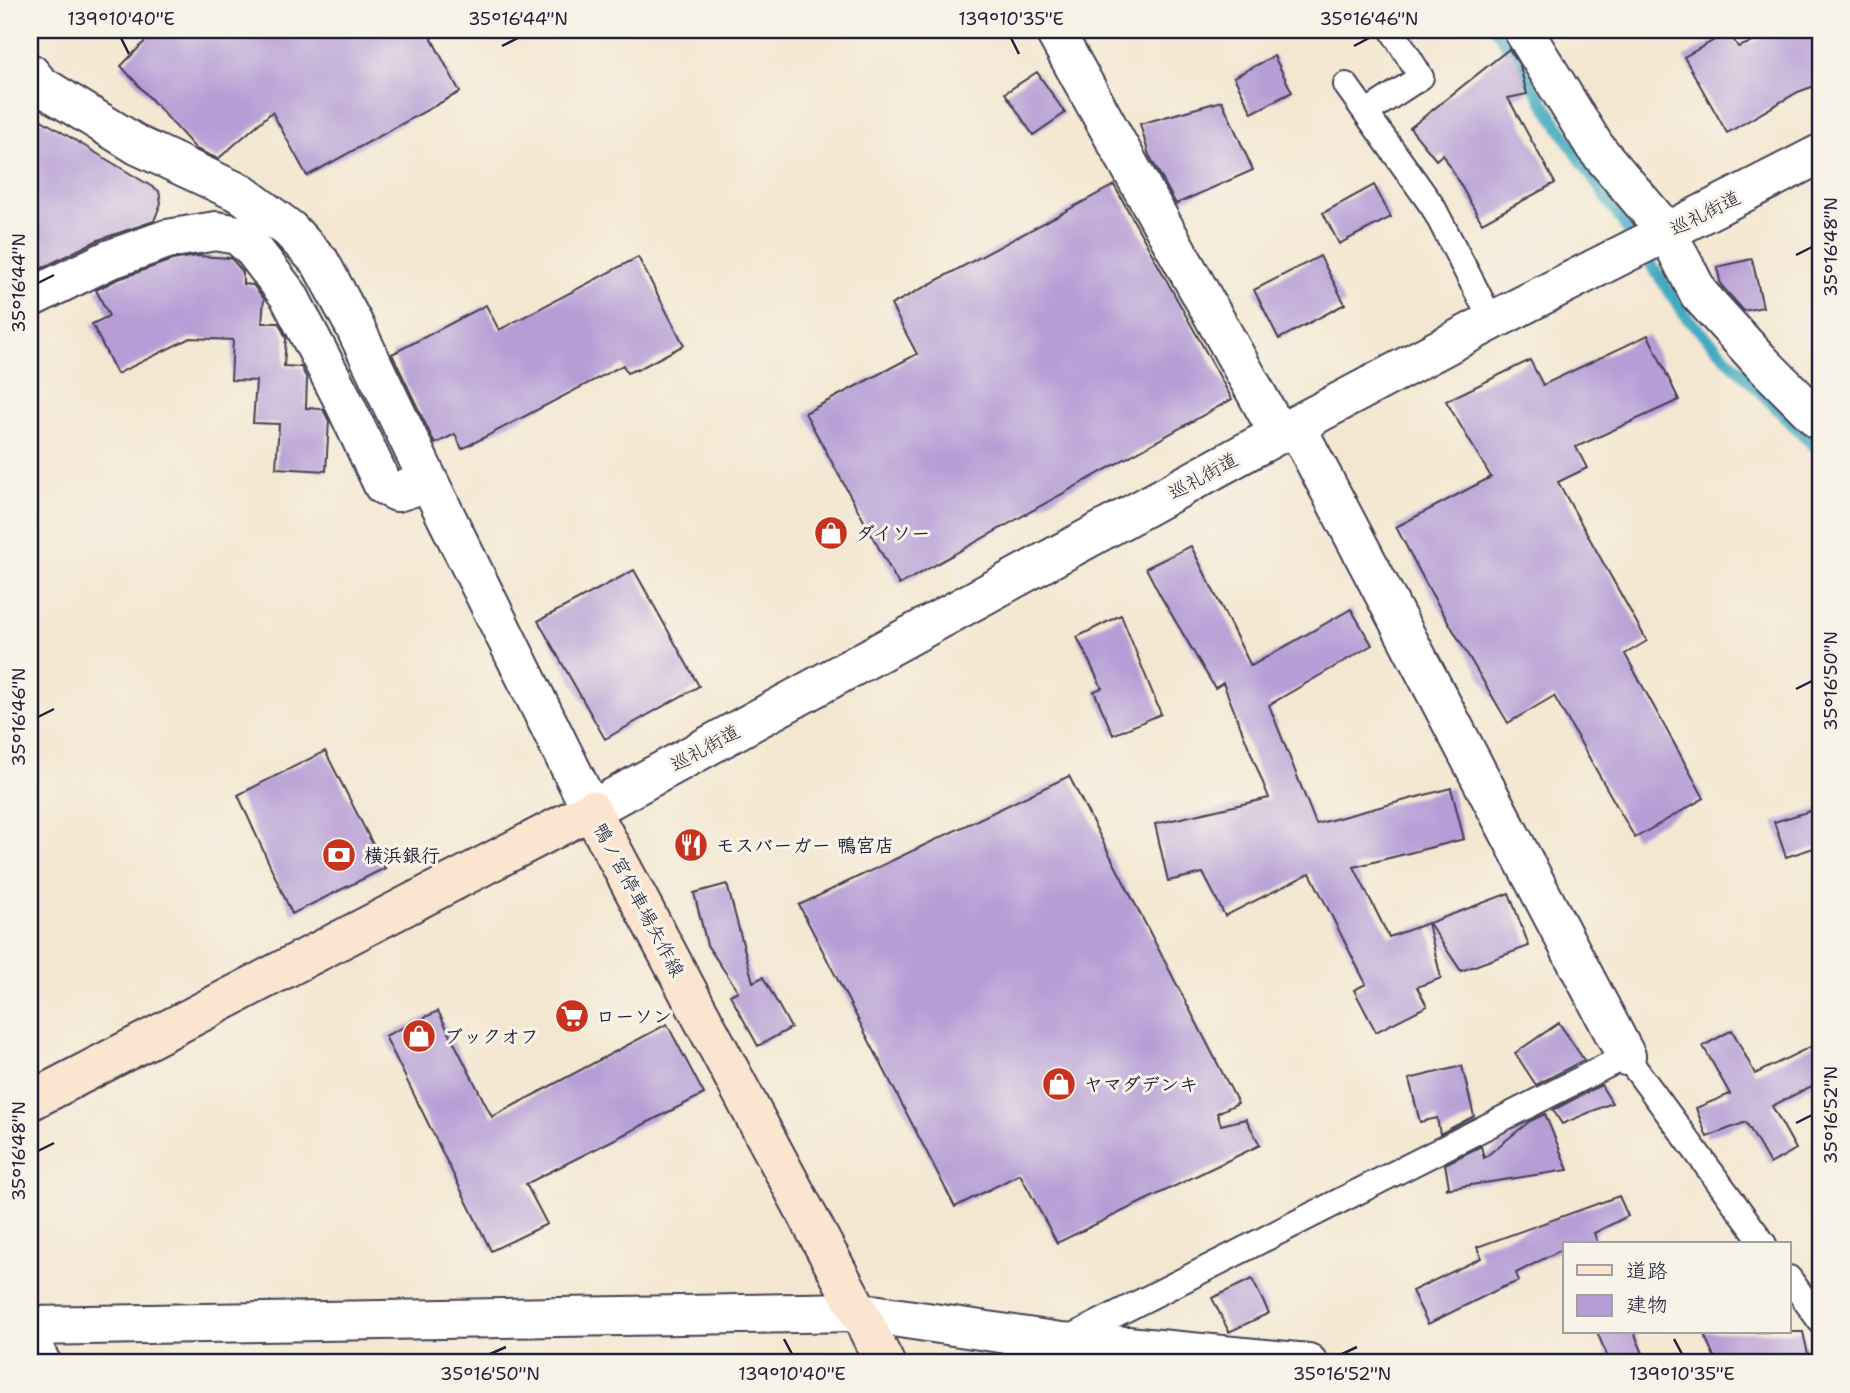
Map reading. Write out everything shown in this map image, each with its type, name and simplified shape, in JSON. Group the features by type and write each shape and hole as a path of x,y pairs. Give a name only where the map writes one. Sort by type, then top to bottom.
{"main road":[{"name":"鴨ノ宮停車場矢作線","path":"30,1101 591,810 885,1363"}],"street":[{"path":"1054,30 1288,430 1626,1056"},
{"path":"1522,30 1595,147 1667,232 1699,294 1820,421"},
{"path":"30,73 40,85 139,146 242,194 289,229 320,262 354,325 591,810"},
{"name":"巡礼街道","path":"591,810 1492,321 1820,154"},
{"path":"30,298 108,260 167,239 216,232 238,235 253,249 294,305 383,485 397,492 429,482"},
{"path":"30,1326 859,1312 1132,1354 1308,1363"}],"lane":[{"path":"1367,112 1421,77 1392,30"},
{"path":"1346,85 1433,207 1492,321"},
{"path":"1061,1342 1626,1056 1763,1242"},
{"path":"1790,1279 1820,1321"},
{"path":"30,1326 50,1363"}],"building":[{"path":"156,30 427,30 460,92 307,176 272,112 218,159 196,149 121,66"},
{"path":"1786,30 1820,30 1820,84 1798,92 1727,133 1684,57 1729,32 1738,47"},
{"path":"1509,49 1520,66 1527,94 1508,98 1555,183 1482,223 1443,154 1436,160 1410,128"},
{"path":"1274,56 1292,92 1252,113 1234,77"},
{"path":"1037,72 1065,113 1033,135 1005,93"},
{"path":"1222,101 1253,170 1176,204 1149,155 1140,124"},
{"path":"30,113 159,191 161,203 154,221 98,240 30,274"},
{"path":"1114,185 1232,399 899,585 805,413 917,354 891,305"},
{"path":"1374,185 1391,217 1339,244 1323,213"},
{"path":"197,256 231,258 243,272 243,284 253,285 264,299 262,323 279,323 286,338 284,366 301,367 307,379 306,408 323,409 329,421 326,471 276,468 279,424 253,423 256,381 231,380 233,340 190,338 117,374 92,324 109,316 96,290 172,260"},
{"path":"1320,256 1345,304 1279,339 1254,290"},
{"path":"638,257 684,345 637,370 627,373 623,365 462,449 455,434 435,444 392,354 486,305 499,330"},
{"path":"1752,259 1763,307 1744,311 1721,285 1717,267"},
{"path":"1648,335 1679,400 1576,447 1587,468 1558,482 1647,641 1625,654 1704,798 1635,838 1554,696 1508,723 1430,591 1396,527 1491,477 1446,401 1530,360 1543,385"},
{"path":"1191,546 1251,666 1351,609 1372,645 1269,705 1316,824 1451,788 1464,839 1354,867 1389,937 1428,923 1441,978 1417,987 1427,1006 1376,1032 1354,990 1366,984 1310,873 1225,916 1203,873 1168,881 1155,824 1269,798 1223,683 1215,688 1146,568"},
{"path":"634,570 699,686 605,739 538,621"},
{"path":"1121,615 1161,714 1113,735 1094,691 1102,688 1077,637"},
{"path":"325,751 385,868 292,914 238,795"},
{"path":"1069,776 1238,1103 1217,1113 1221,1125 1246,1119 1260,1145 1057,1243 1020,1174 955,1207 799,905"},
{"path":"1820,808 1820,846 1786,857 1774,822"},
{"path":"727,884 753,982 763,977 791,1028 758,1046 730,995 738,991 707,945 694,893"},
{"path":"1509,893 1529,946 1461,971 1429,923"},
{"path":"438,1011 492,1117 667,1024 704,1094 526,1184 547,1224 491,1251 385,1036"},
{"path":"1559,1023 1584,1060 1536,1085 1515,1053"},
{"path":"1732,1030 1755,1074 1820,1042 1820,1082 1772,1106 1796,1149 1770,1164 1746,1122 1707,1137 1696,1108 1730,1094 1703,1046"},
{"path":"1462,1066 1474,1116 1440,1134 1437,1118 1420,1122 1409,1079"},
{"path":"1601,1085 1612,1103 1562,1124 1553,1110"},
{"path":"1545,1114 1568,1170 1445,1189 1449,1186 1445,1164 1481,1146 1484,1158 1530,1121"},
{"path":"1619,1196 1628,1216 1594,1233 1597,1242 1563,1242 1563,1249 1516,1273 1519,1281 1428,1324 1412,1291 1481,1258 1477,1247"},
{"path":"1252,1279 1269,1313 1229,1332 1212,1298"},
{"path":"1803,1332 1810,1363 1717,1363 1704,1334"},
{"path":"1598,1334 1635,1334 1647,1363 1610,1363"}],"waterway":[{"path":"1497,30 1687,318 1820,452"}],"place":[{"name":"ダイソー","path":"831,533"},
{"name":"モスバーガー 鴨宮店","path":"691,845"},
{"name":"横浜銀行","path":"339,855"},
{"name":"ローソン","path":"572,1016"},
{"name":"ブックオフ","path":"419,1036"},
{"name":"ヤマダデンキ","path":"1059,1084"}]}
